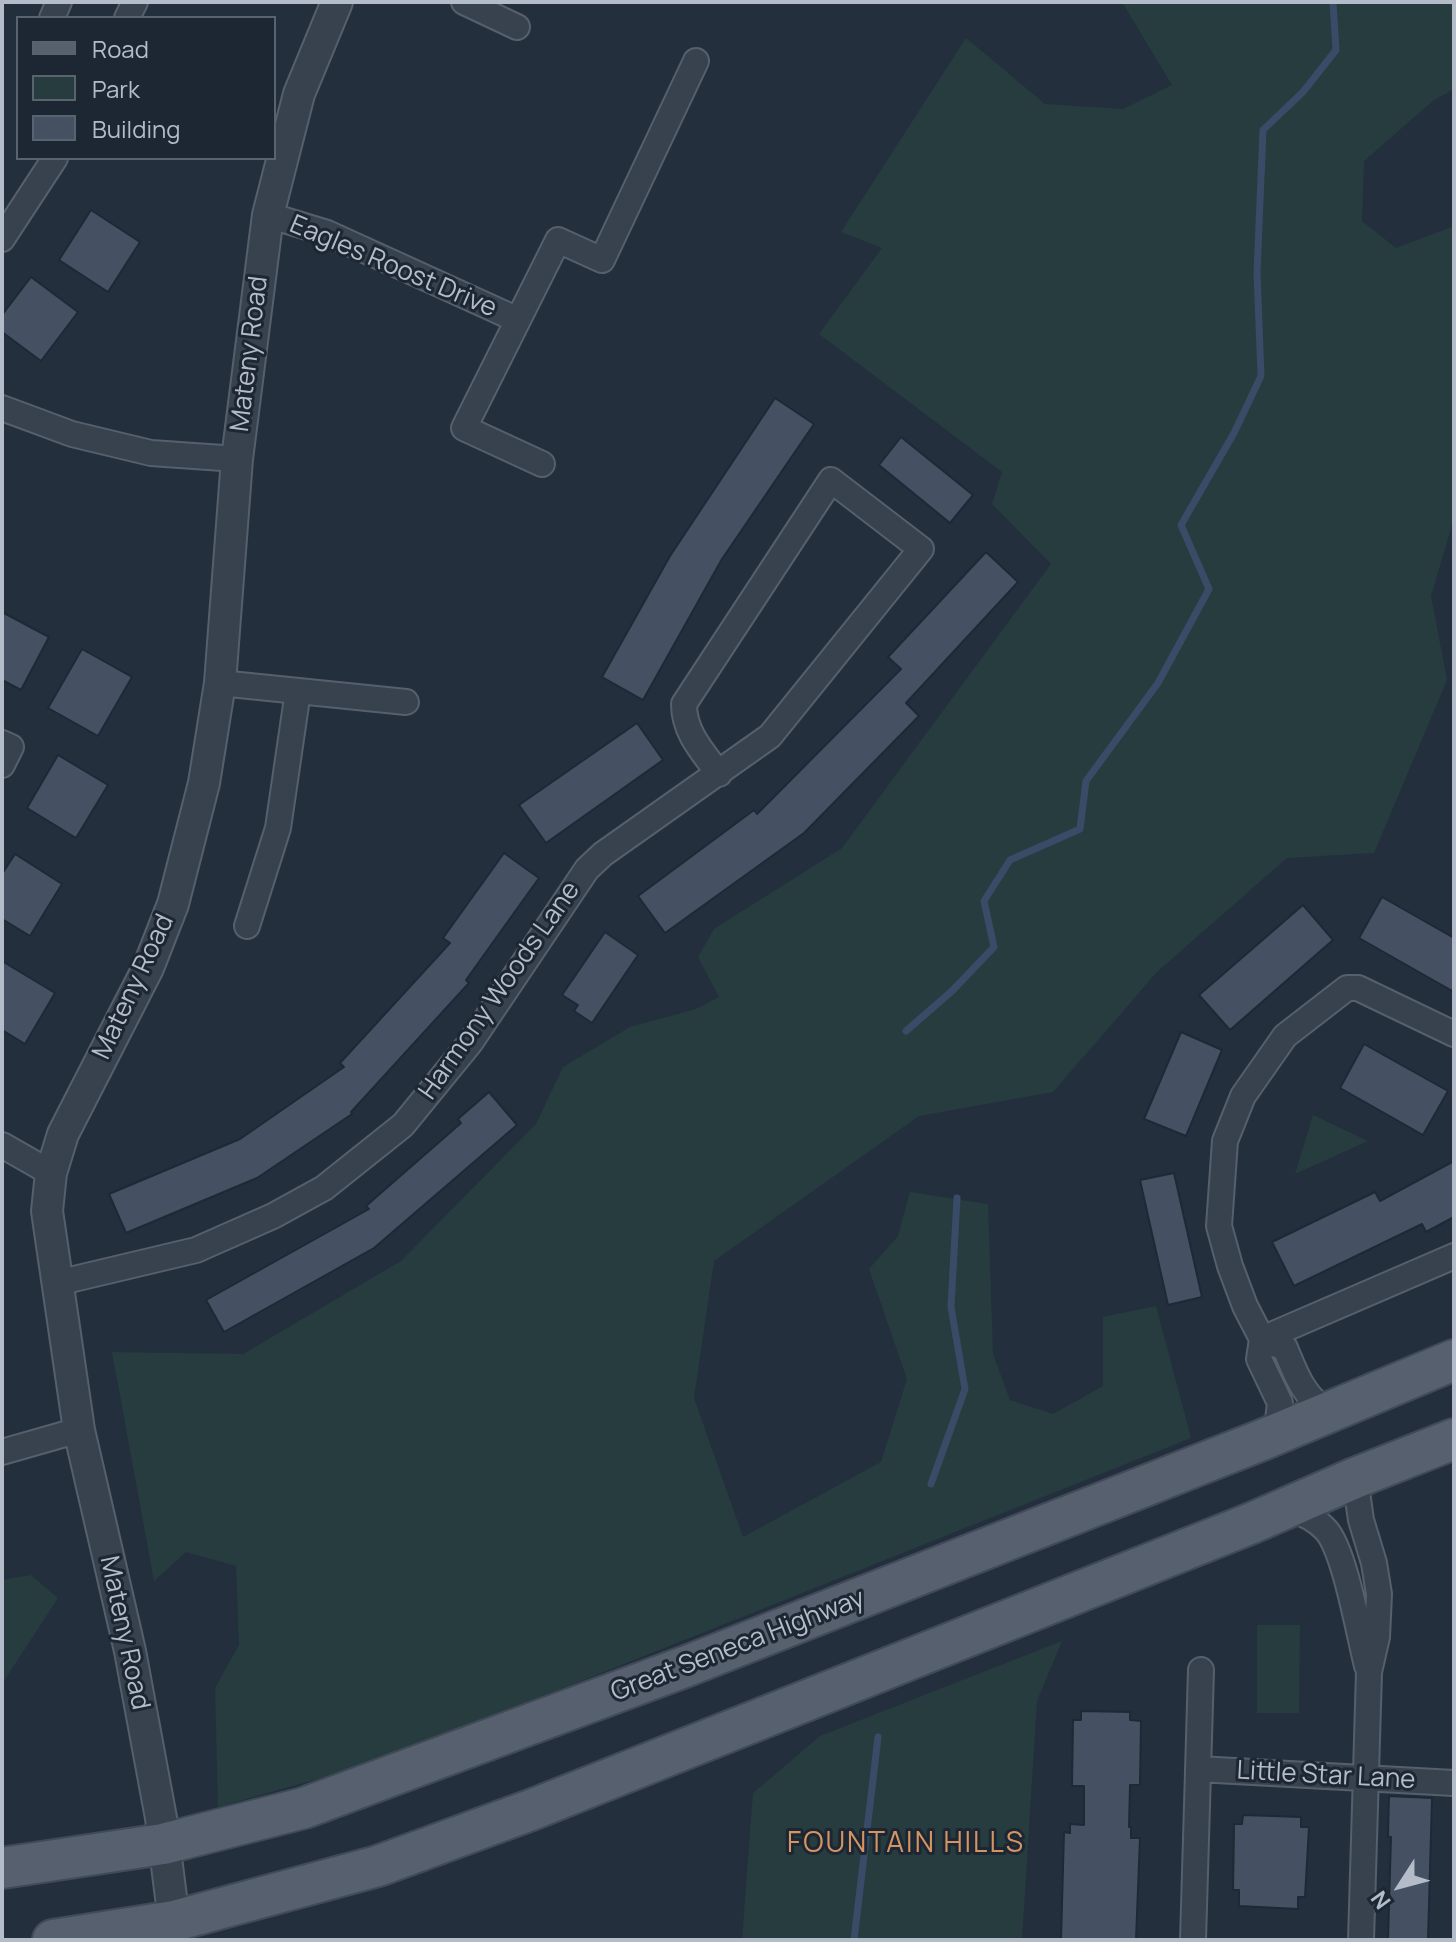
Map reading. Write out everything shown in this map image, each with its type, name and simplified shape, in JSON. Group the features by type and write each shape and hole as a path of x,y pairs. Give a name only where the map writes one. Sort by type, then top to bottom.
{"main road":[{"name":"Great Seneca Highway","path":"2,1868 163,1844 304,1808 687,1666 1262,1440 1454,1360"},
{"path":"53,1940 174,1921 378,1866 531,1810 1289,1508 1454,1439"}],"street":[{"name":"Mateny Road","path":"174,1921 161,1818 130,1651 79,1430 47,1211 51,1173 63,1134 148,968 173,904 204,783 220,683 237,459 268,215 299,94 337,2"},
{"path":"464,2 517,27"},
{"name":"Eagles Roost Drive","path":"542,464 464,428 558,240 602,260 696,61"},
{"path":"2,239 54,160"},
{"name":"Eagles Roost Drive","path":"268,215 327,233 518,320"},
{"path":"2,408 72,434 151,453 237,459"},
{"name":"Harmony Woods Lane","path":"57,1283 196,1250 273,1216 324,1188 403,1125 470,1043 587,869 603,854 719,774 770,736 921,549 831,480 684,704 684,721 719,774"},
{"path":"220,683 406,702"},
{"path":"247,926 278,828 298,691"},
{"path":"2,743 11,747 2,765"},
{"path":"1262,1440 1277,1429 1280,1403 1259,1359 1262,1339 1245,1306 1219,1226 1225,1141 1243,1096 1285,1036 1347,988 1358,988 1454,1034"},
{"path":"2,1145 51,1173"},
{"path":"1262,1339 1454,1256"},
{"path":"1262,1339 1285,1348 1306,1393 1329,1412"},
{"path":"2,1452 79,1430"},
{"path":"1355,1478 1361,1520 1374,1563 1379,1594 1377,1637 1369,1672 1361,1940"},
{"path":"1289,1508 1309,1516 1328,1532 1347,1579 1369,1672"},
{"path":"1193,1940 1201,1670"},
{"name":"Little Star Lane","path":"1198,1769 1454,1783"}],"green space":[{"path":"1122,2 1454,2 1454,89 1434,100 1364,161 1362,221 1396,248 1454,226 1454,518 1431,596 1447,680 1374,853 1287,858 1157,972 1053,1092 919,1116 714,1261 694,1398 743,1537 881,1462 907,1379 869,1269 898,1236 910,1192 988,1204 993,1354 1010,1400 1053,1414 1103,1386 1103,1317 1156,1306 1191,1438 456,1731 353,1769 218,1807 215,1688 239,1645 236,1566 186,1552 154,1581 112,1352 243,1354 401,1261 536,1124 563,1067 630,1027 696,1009 719,997 698,957 714,929 842,848 1051,564 992,504 1002,472 819,334 882,248 841,232 966,38 1045,104 1123,109 1172,85"},
{"path":"1313,1115 1368,1141 1295,1174"},
{"path":"31,1575 58,1598 2,1684 2,1580"},
{"path":"1257,1625 1300,1625 1299,1713 1257,1713"},
{"path":"1062,1641 1037,1701 1022,1940 742,1940 753,1793 820,1736"}],"building":[{"path":"91,210 140,242 108,292 59,260"},
{"path":"31,277 78,312 41,361 2,332 2,315"},
{"path":"775,398 814,424 722,559 643,700 602,677 670,556"},
{"path":"901,437 973,495 950,523 879,465"},
{"path":"986,552 1018,582 906,703 919,716 804,833 665,933 638,896 754,810 757,814 901,669 888,657"},
{"path":"2,612 49,637 21,690 2,680"},
{"path":"82,649 132,677 98,736 48,708"},
{"path":"637,723 663,760 546,843 519,805"},
{"path":"58,755 108,785 76,838 27,808"},
{"path":"504,853 539,878 466,980 469,983 352,1114 257,1178 126,1233 109,1194 240,1139 344,1067 340,1063 450,943 443,938"},
{"path":"15,854 62,884 30,936 2,919 2,874"},
{"path":"1382,897 1454,938 1454,992 1359,938"},
{"path":"1303,905 1333,940 1230,1030 1199,995"},
{"path":"605,932 638,955 592,1023 574,1011 578,1005 562,995"},
{"path":"2,961 55,993 25,1044 2,1030"},
{"path":"1181,1032 1222,1050 1186,1136 1144,1119"},
{"path":"1364,1044 1448,1091 1423,1135 1340,1088"},
{"path":"489,1092 517,1125 374,1248 224,1332 206,1300 369,1209 366,1206 461,1123 458,1119"},
{"path":"1454,1161 1454,1217 1426,1232 1422,1224 1294,1286 1272,1242 1375,1192 1380,1201"},
{"path":"1174,1173 1202,1297 1168,1305 1140,1180"},
{"path":"1081,1711 1130,1712 1130,1720 1141,1721 1140,1785 1130,1785 1129,1827 1131,1838 1140,1838 1136,1940 1061,1940 1064,1832 1070,1833 1070,1824 1084,1825 1084,1786 1072,1786 1073,1720 1081,1720"},
{"path":"1389,1796 1432,1798 1428,1940 1388,1940"},
{"path":"1243,1815 1301,1817 1301,1827 1309,1827 1305,1897 1298,1897 1298,1909 1239,1906 1239,1890 1233,1890 1234,1824 1242,1824"}],"waterway":[{"path":"906,1031 952,991 994,947 984,901 1010,860 1080,829 1086,781 1158,683 1209,589 1181,525 1234,433 1261,376 1257,273 1263,130 1303,92 1336,50 1333,2"},
{"path":"931,1484 965,1389 951,1307 957,1198"},
{"path":"854,1940 878,1737"}],"district":[{"name":"FOUNTAIN HILLS","path":"906,1844"}]}
